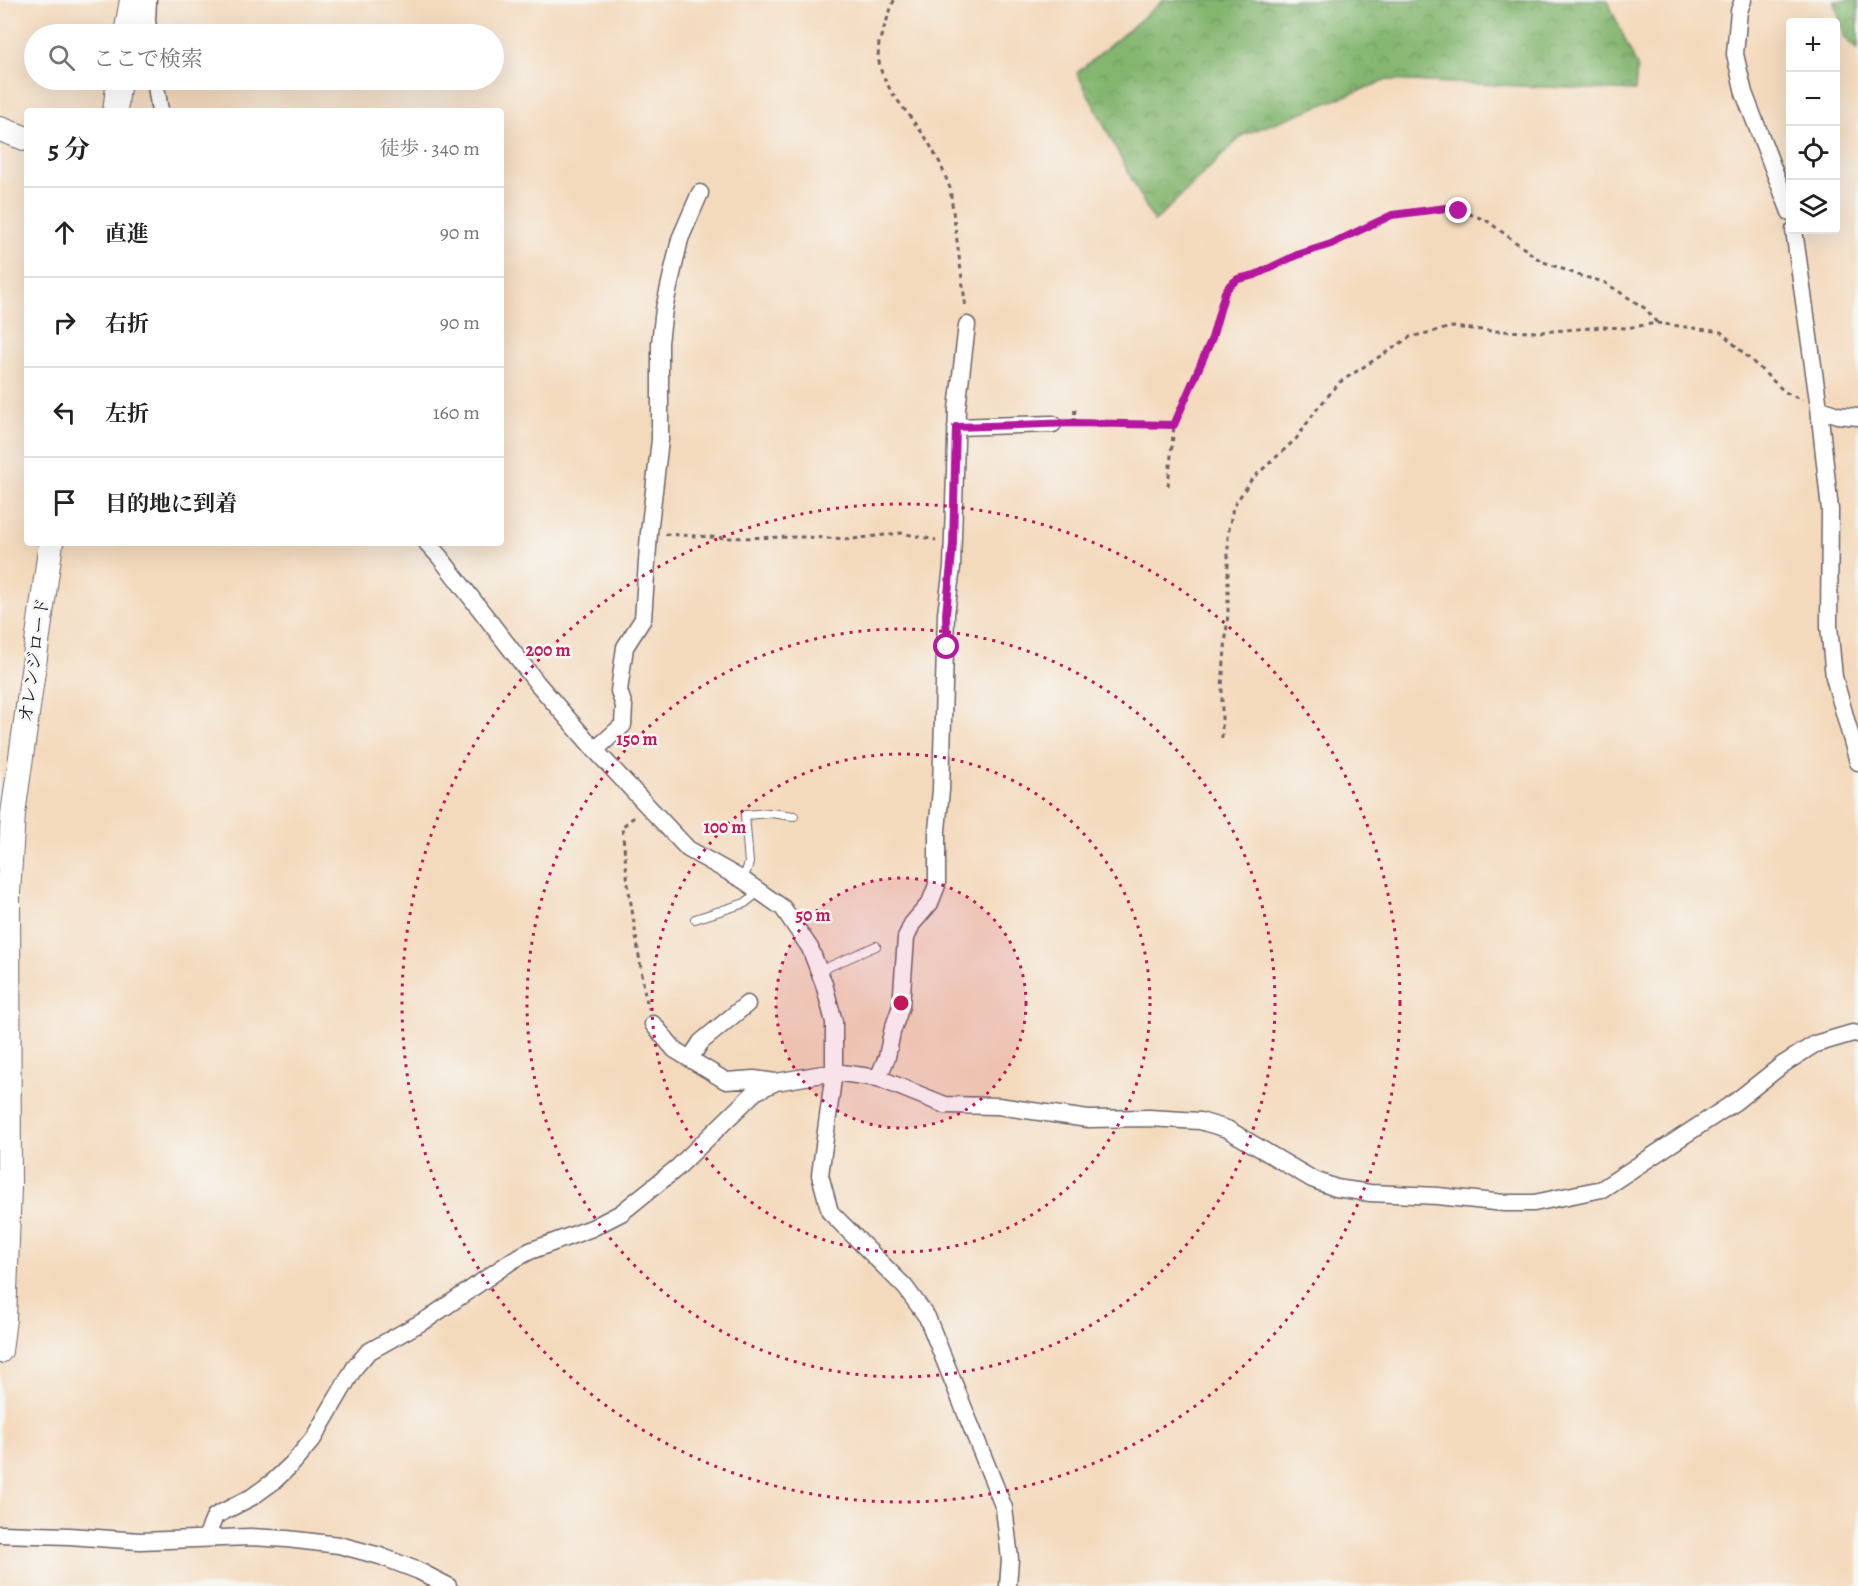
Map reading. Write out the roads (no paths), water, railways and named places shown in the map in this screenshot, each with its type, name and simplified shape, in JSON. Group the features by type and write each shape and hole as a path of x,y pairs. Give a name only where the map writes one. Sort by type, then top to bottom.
{"street":[{"path":"128,24 132,0"},
{"path":"147,24 148,0"},
{"path":"1743,0 1739,11 1735,54 1743,93 1786,200"},
{"path":"115,108 118,90"},
{"path":"157,90 160,108"},
{"path":"0,129 24,138"},
{"path":"595,750 623,724 624,706 620,691 626,647 643,618 649,533 660,440 660,343 664,309 680,239 700,193"},
{"path":"1795,234 1819,408 1830,510 1829,626 1834,677 1858,762"},
{"path":"878,1078 887,1056 901,1006 906,938 912,924 930,903 937,885 937,830 941,790 946,614 953,544 956,427 967,325"},
{"path":"1819,408 1837,415 1858,417"},
{"path":"956,427 1053,424"},
{"name":"オレンジロード","path":"0,1351 4,1319 9,1187 9,871 13,814 51,546"},
{"path":"430,546 537,683 647,806 688,849 743,880 783,908 810,948 834,1022 834,1072 820,1175 830,1212 905,1287 927,1317 1004,1508 1010,1559 1008,1586"},
{"path":"690,1059 701,1042 747,1004"},
{"path":"653,1024 675,1050 726,1081 754,1079 776,1082"},
{"path":"206,1538 214,1516 252,1497 293,1463 313,1439 355,1367 368,1352 429,1318 513,1260 530,1251 592,1228 621,1213 676,1168 755,1092 776,1082 834,1072 878,1078 945,1105 998,1106 1088,1119 1149,1118 1200,1121 1227,1129 1312,1179 1336,1188 1370,1193 1438,1196 1504,1203 1534,1203 1602,1189 1735,1102 1782,1065 1815,1044 1853,1033 1858,1034"},
{"path":"0,1534 140,1541 268,1538 339,1545 380,1556 419,1571 448,1586"}],"lane":[{"path":"743,880 749,863 745,815 770,813 794,816"},
{"path":"695,919 745,903 760,891"},
{"path":"819,971 876,946"}]}
